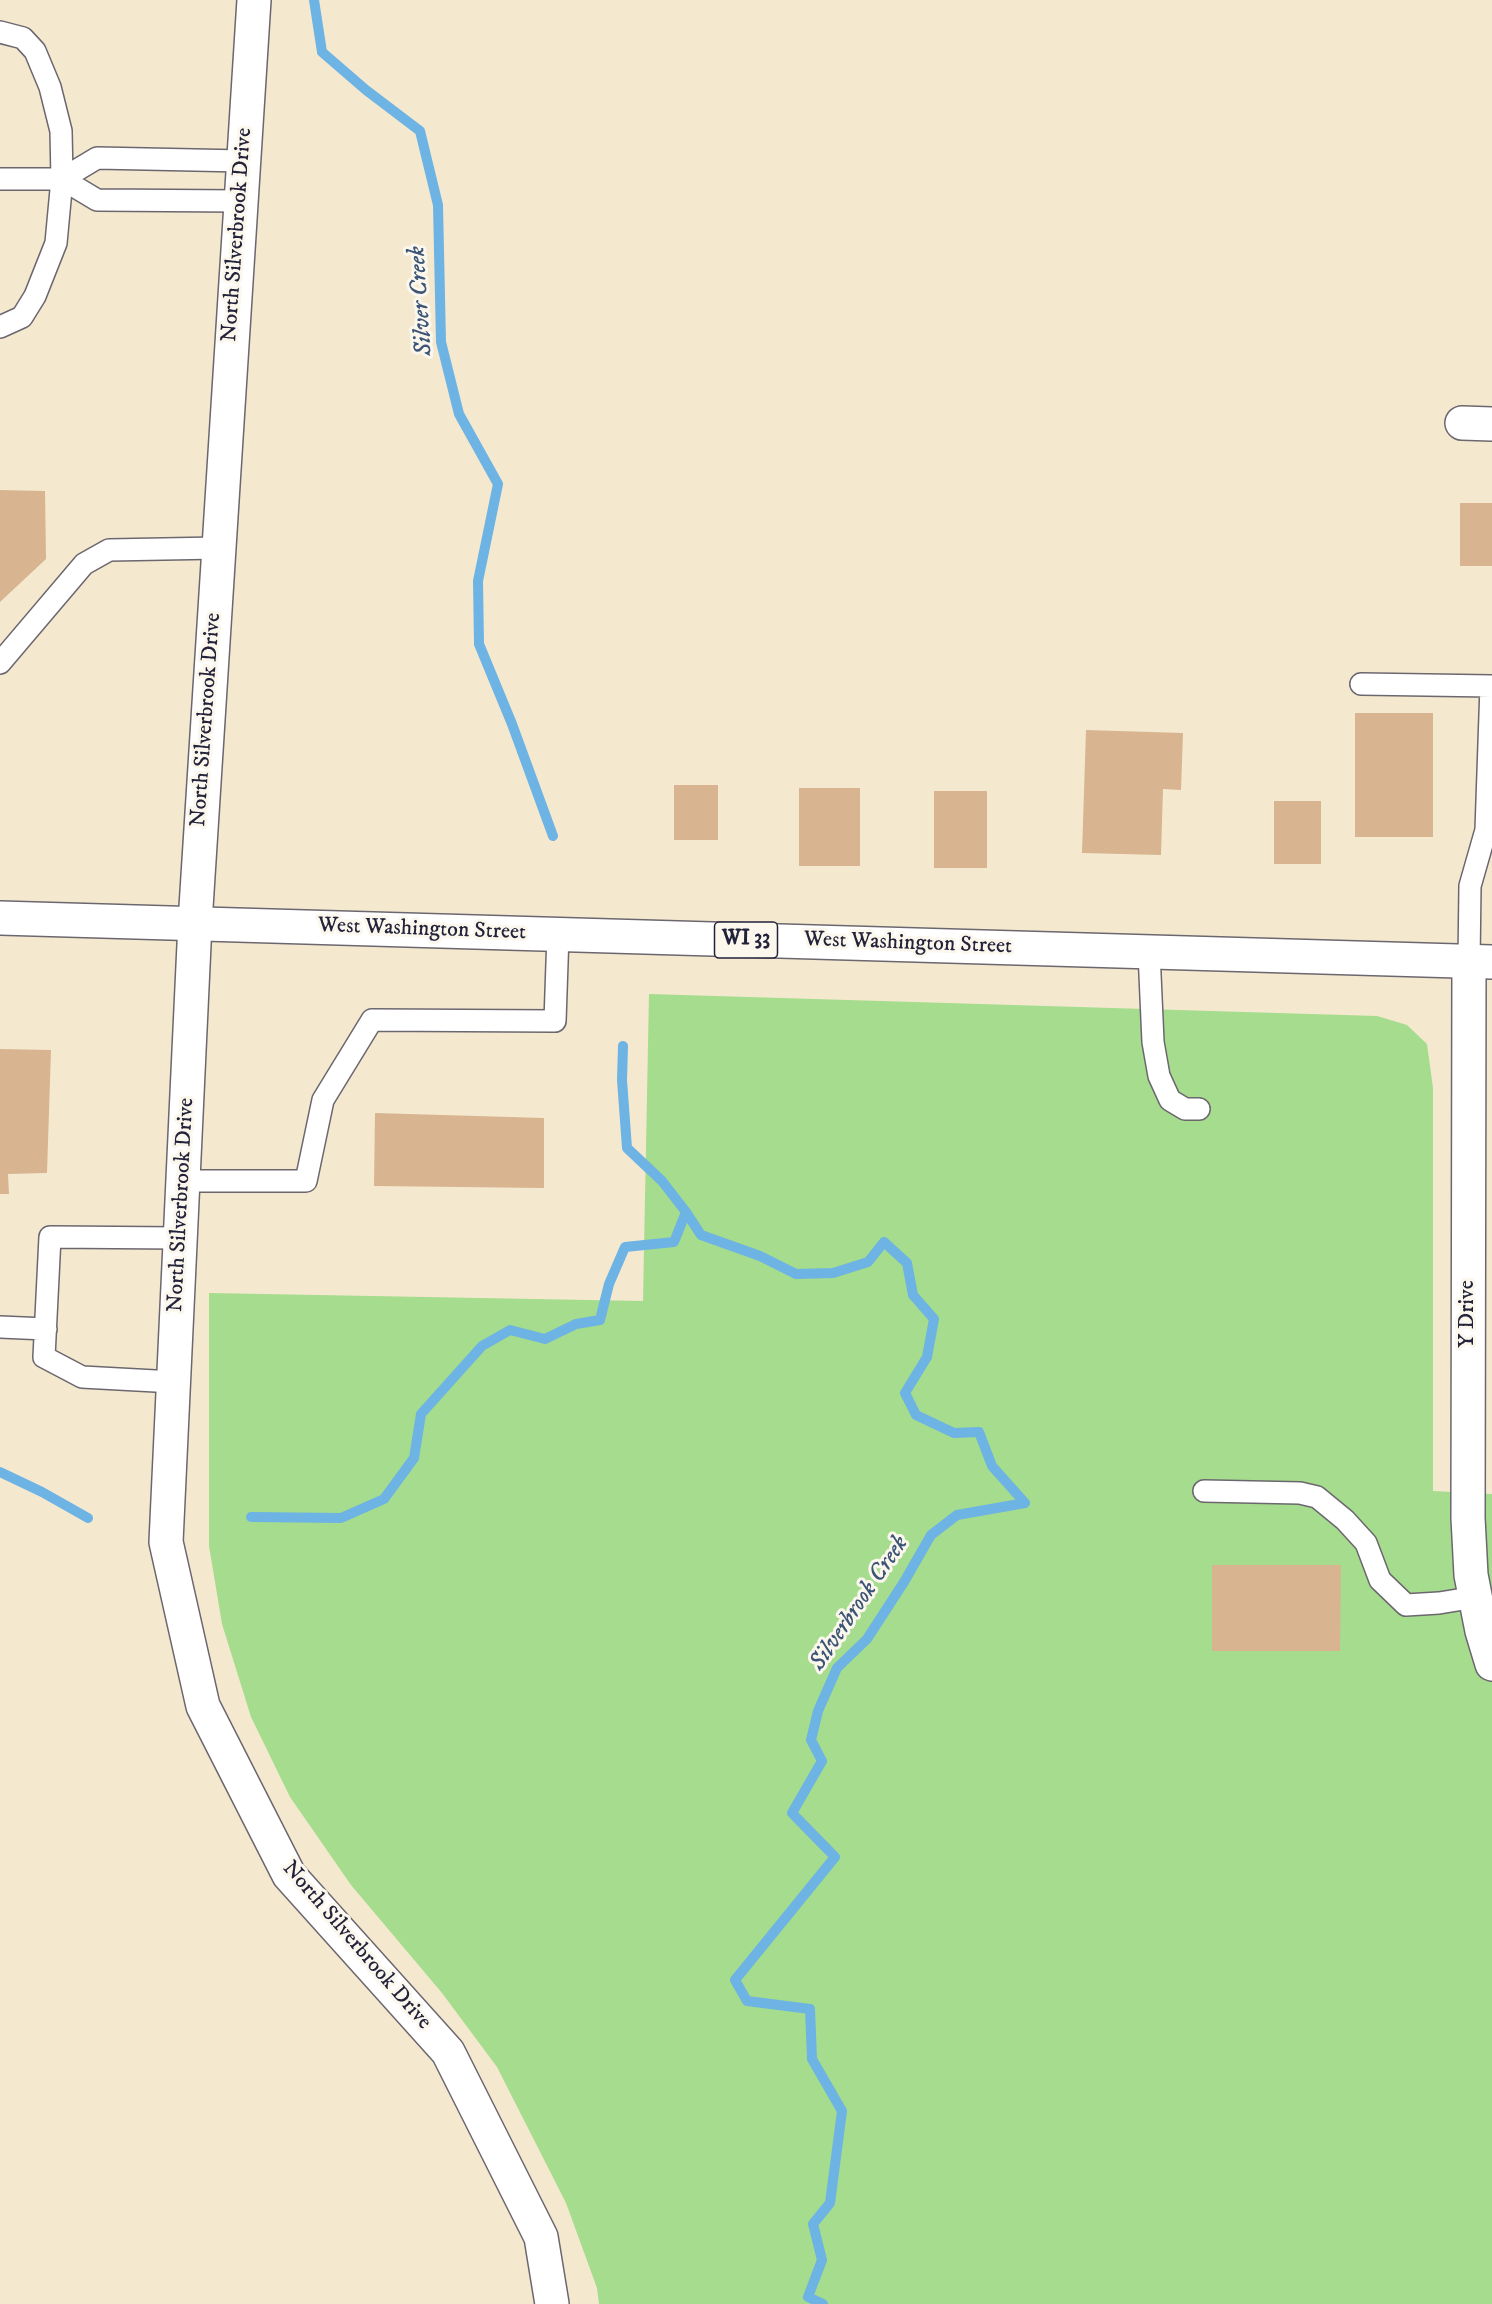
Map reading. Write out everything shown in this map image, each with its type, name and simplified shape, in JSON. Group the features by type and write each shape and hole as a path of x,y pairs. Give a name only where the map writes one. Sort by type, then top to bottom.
{"street":[{"name":"North Silverbrook Drive","path":"254,0 195,923 166,1542 203,1706 289,1875 448,2052 541,2237 552,2304"},
{"name":"West Washington Street","path":"0,918 1481,961"},
{"name":"Y Drive","path":"1481,961 1479,1468 1472,1575 1482,1631 1492,1664"}],"lane":[{"path":"0,32 23,38 35,51 50,87 61,131 62,179 56,243 35,296 22,317 0,327"},
{"path":"0,179 62,179 98,158 243,161"},
{"path":"62,179 97,200 240,201"},
{"path":"0,663 84,564 109,550 218,548"},
{"path":"1361,684 1492,686 1486,830 1470,886 1481,961"},
{"path":"183,1181 306,1181 323,1100 372,1020 555,1021 558,934"},
{"path":"1149,952 1153,1042 1159,1076 1170,1100 1185,1109 1199,1109"},
{"path":"174,1382 82,1377 44,1357 50,1237 180,1238"},
{"path":"0,1327 46,1329"},
{"path":"1204,1491 1300,1493 1317,1497 1345,1520 1366,1543 1380,1580 1406,1605 1476,1597"}],"green space":[{"path":"649,994 1377,1016 1407,1025 1427,1044 1433,1088 1433,1491 1492,1494 1492,2304 599,2304 597,2288 566,2203 497,2067 442,1993 351,1885 290,1797 251,1717 222,1624 209,1546 209,1293 643,1301"}],"building":[{"path":"0,490 45,491 46,559 0,602"},
{"path":"1460,503 1492,503 1492,566 1460,566"},
{"path":"1355,713 1433,713 1433,837 1355,837"},
{"path":"1086,730 1183,733 1181,790 1163,789 1161,855 1082,853"},
{"path":"674,785 718,785 718,840 674,840"},
{"path":"799,788 860,788 860,866 799,866"},
{"path":"934,791 987,791 987,868 934,868"},
{"path":"1274,801 1321,801 1321,864 1274,864"},
{"path":"0,1049 51,1050 47,1173 8,1174 9,1194 0,1194"},
{"path":"375,1113 544,1118 544,1188 374,1186"},
{"path":"1212,1565 1341,1565 1340,1651 1212,1651"}],"waterway":[{"name":"Silver Creek","path":"314,0 322,52 366,90 420,131 438,205 441,342 459,414 498,484 478,581 479,644 512,724 553,836"},
{"name":"Silver Creek","path":"251,1517 341,1518 384,1499 414,1458 421,1414 482,1346 510,1330 545,1339 576,1324 600,1320 609,1284 625,1247 674,1242 686,1212 662,1181 627,1148 622,1080 623,1046"},
{"name":"Silverbrook Creek","path":"686,1212 701,1235 760,1256 796,1274 833,1273 868,1262 884,1242 907,1263 913,1295 934,1319 927,1357 905,1393 916,1415 954,1433 979,1432 992,1466 1025,1503 957,1515 931,1535 867,1639 837,1668 818,1711 811,1740 822,1761 792,1813 835,1857 735,1980 747,2001 810,2009 812,2059 842,2111 830,2203 813,2224 822,2260 808,2297 823,2304"},
{"name":"Silver Creek","path":"0,1472 88,1518"}]}
